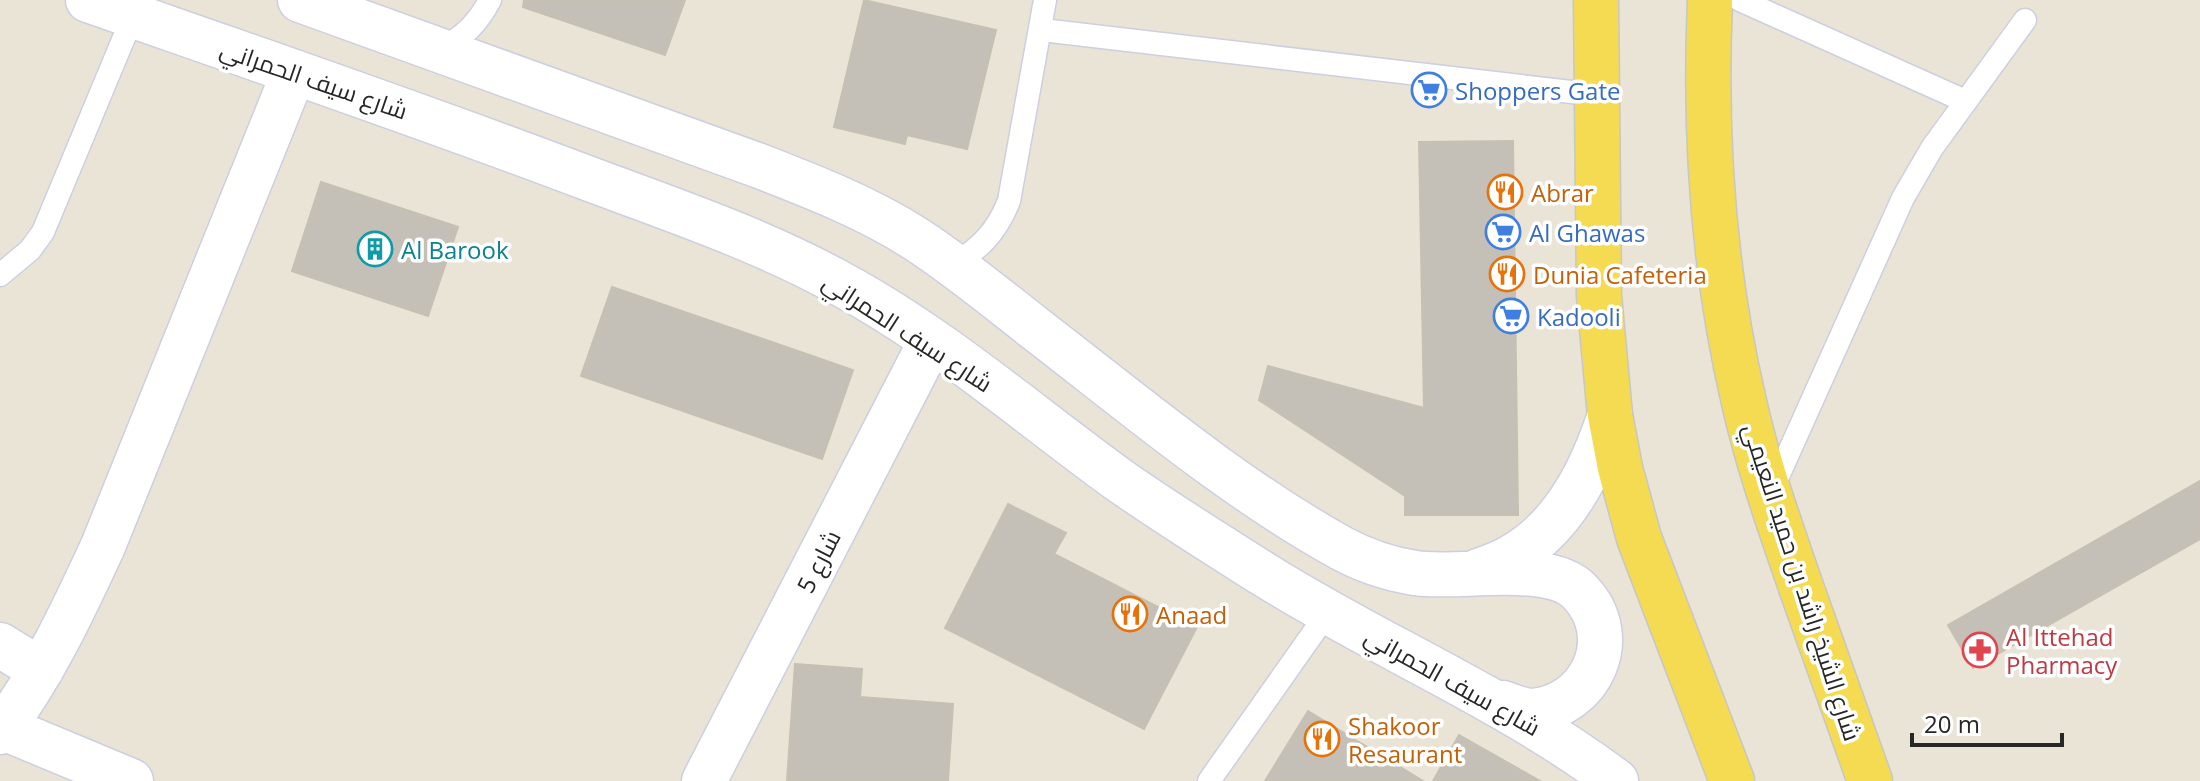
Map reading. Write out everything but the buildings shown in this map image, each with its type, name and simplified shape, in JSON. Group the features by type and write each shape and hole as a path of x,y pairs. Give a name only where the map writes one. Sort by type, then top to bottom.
{"main road":[{"path":"1596,0 1599,296 1610,415 1620,468 1639,538 1732,781"},
{"name":"شارع الشيخ راشد بن حميد النعيمي","path":"1710,0 1707,118 1713,214 1730,336 1744,404 1769,496 1870,781"}],"street":[{"name":"شارع سيف الحمراني","path":"88,0 428,119 734,233 842,285 931,341 1133,489 1268,577 1497,702 1616,781"},
{"path":"300,0 826,192 872,214 953,265 1226,474 1342,548 1376,563 1417,574 1549,575 1579,590 1597,619 1600,652 1588,683 1562,704 1529,711 1497,702"},
{"path":"131,781 2,730 41,670 103,546 294,72"},
{"name":"شارع 5","path":"704,781 931,341"},
{"path":"1473,574 1514,556 1547,528 1575,495 1590,469 1610,415"},
{"path":"0,645 41,670"}],"lane":[{"path":"439,50 456,42 470,30 490,0"},
{"path":"953,265 988,239 1009,201 1045,0"},
{"path":"1740,0 1965,101"},
{"path":"0,275 30,250 43,232 133,16"},
{"path":"1769,496 1903,198 1932,148 2025,20"},
{"path":"1042,30 1597,95"},
{"path":"1209,781 1328,612"}],"place":[{"name":"Shoppers Gate","path":"1429,90"},
{"name":"Abrar","path":"1505,192"},
{"name":"Al Ghawas","path":"1503,232"},
{"name":"Al Barook","path":"375,249"},
{"name":"Dunia Cafeteria","path":"1507,274"},
{"name":"Kadooli","path":"1511,316"},
{"name":"Anaad","path":"1130,614"},
{"name":"Al Ittehad Pharmacy","path":"1980,650"},
{"name":"Shakoor Resaurant","path":"1322,739"}]}
